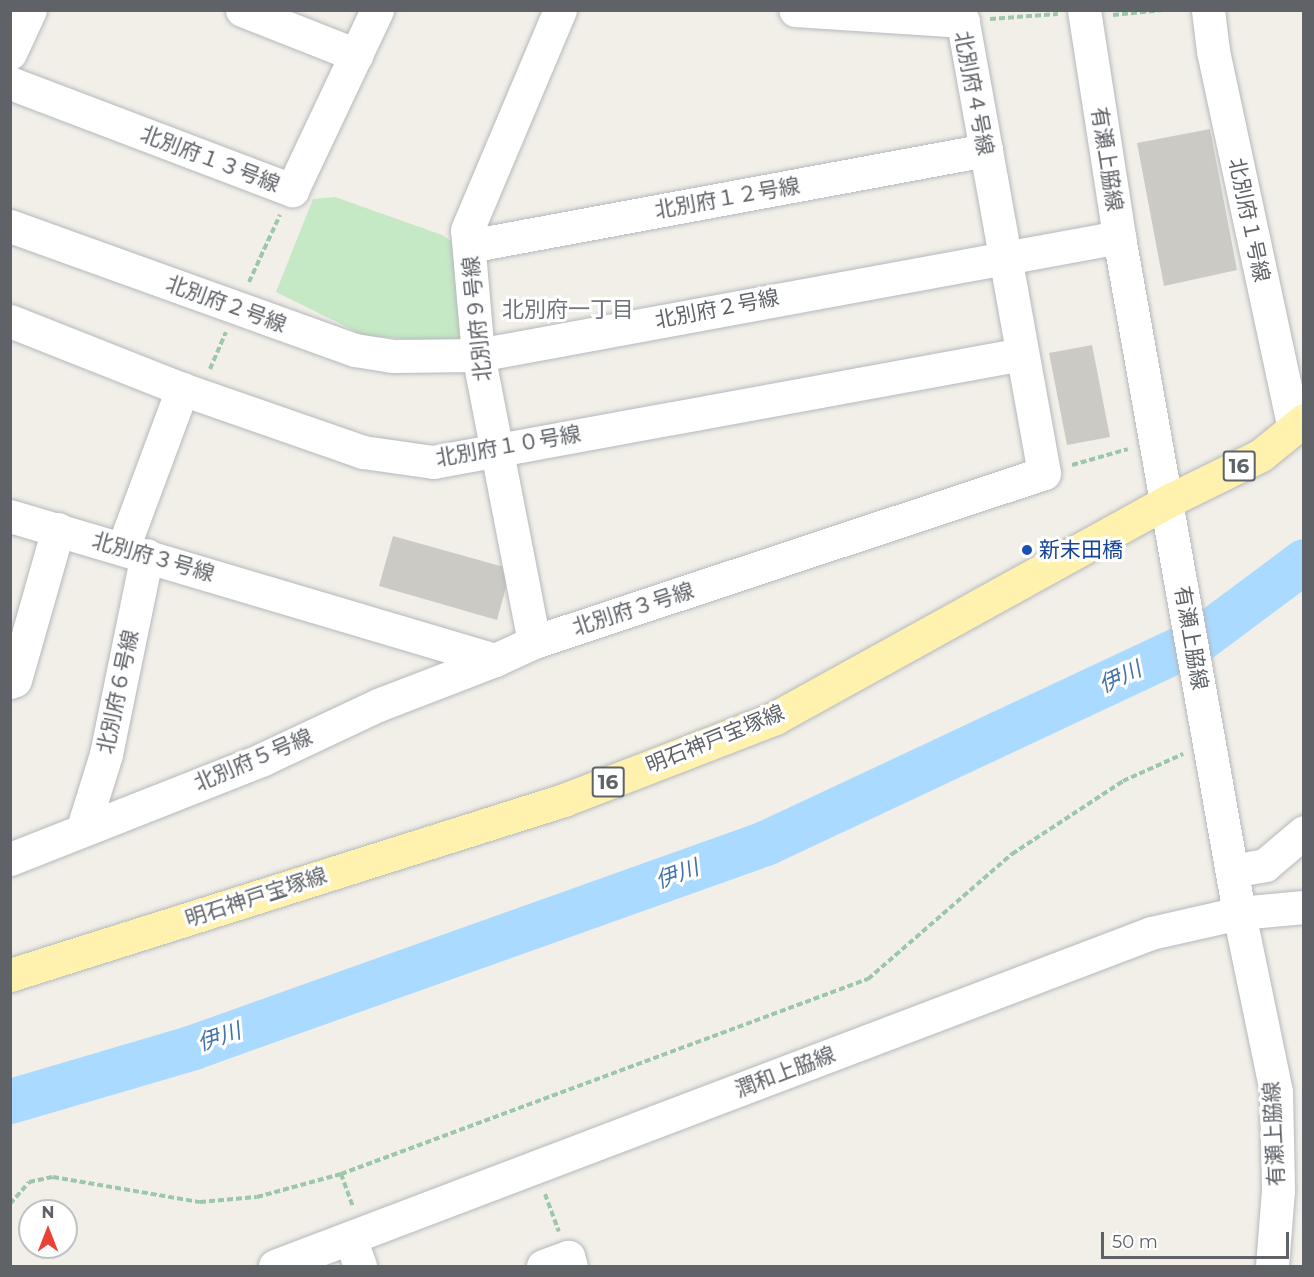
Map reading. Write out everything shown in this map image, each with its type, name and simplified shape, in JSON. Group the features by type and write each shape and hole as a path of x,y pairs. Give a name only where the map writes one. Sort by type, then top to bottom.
{"main road":[{"name":"明石神戸宝塚線","path":"10,975 564,800 775,718 1168,501 1261,455 1298,424"}],"street":[{"path":"10,53 30,10"},
{"path":"242,10 356,55"},
{"name":"北別府１３号線","path":"10,83 292,190 377,10"},
{"name":"北別府９号線","path":"534,642 478,355 466,230 560,10"},
{"name":"北別府４号線","path":"795,10 963,21 1005,257"},
{"name":"北別府１号線","path":"1208,10 1213,51 1298,424"},
{"name":"有瀬上脇線","path":"1084,12 1119,237 1158,441 1239,913 1290,1096 1278,1190 1272,1266"},
{"name":"北別府１２号線","path":"469,246 986,150"},
{"name":"北別府２号線","path":"10,226 355,350 394,356 478,355 1119,237"},
{"path":"1005,257 1044,473"},
{"name":"北別府１０号線","path":"10,321 191,391 363,452 433,462 496,448 1022,354"},
{"name":"北別府６号線","path":"83,828 106,754 135,551 191,391"},
{"name":"北別府３号線","path":"10,516 135,551 495,660 534,642 1044,473"},
{"path":"10,682 15,680 22,614 58,529"},
{"name":"北別府５号線","path":"10,859 83,828 261,760 378,705 495,660"},
{"path":"1232,872 1265,865 1304,832"},
{"name":"潤和上脇線","path":"275,1266 355,1254 536,1168 1151,933 1239,913 1304,907"}],"path":[{"path":"963,21 1084,12 1122,16 1163,10"},
{"path":"191,391 237,308 292,190"},
{"path":"1044,473 1158,441"},
{"path":"10,1204 28,1182 53,1177 200,1203 257,1197 341,1174 867,979 1012,854 1123,782 1209,738"},
{"path":"536,1168 561,1263"}],"green space":[{"path":"335,197 442,235 462,248 469,336 458,342 365,336 276,292 313,199"}],"building":[{"path":"1210,129 1237,270 1164,286 1137,143"},
{"path":"1092,345 1110,437 1067,445 1049,353"},
{"path":"393,536 511,569 497,620 379,586"}],"waterway":[{"name":"伊川","path":"10,1101 193,1047 765,843 1198,640 1304,561"}],"place":[{"name":"新末田橋","path":"1027,550"}],"district":[{"name":"北別府一丁目","path":"568,310"}]}
